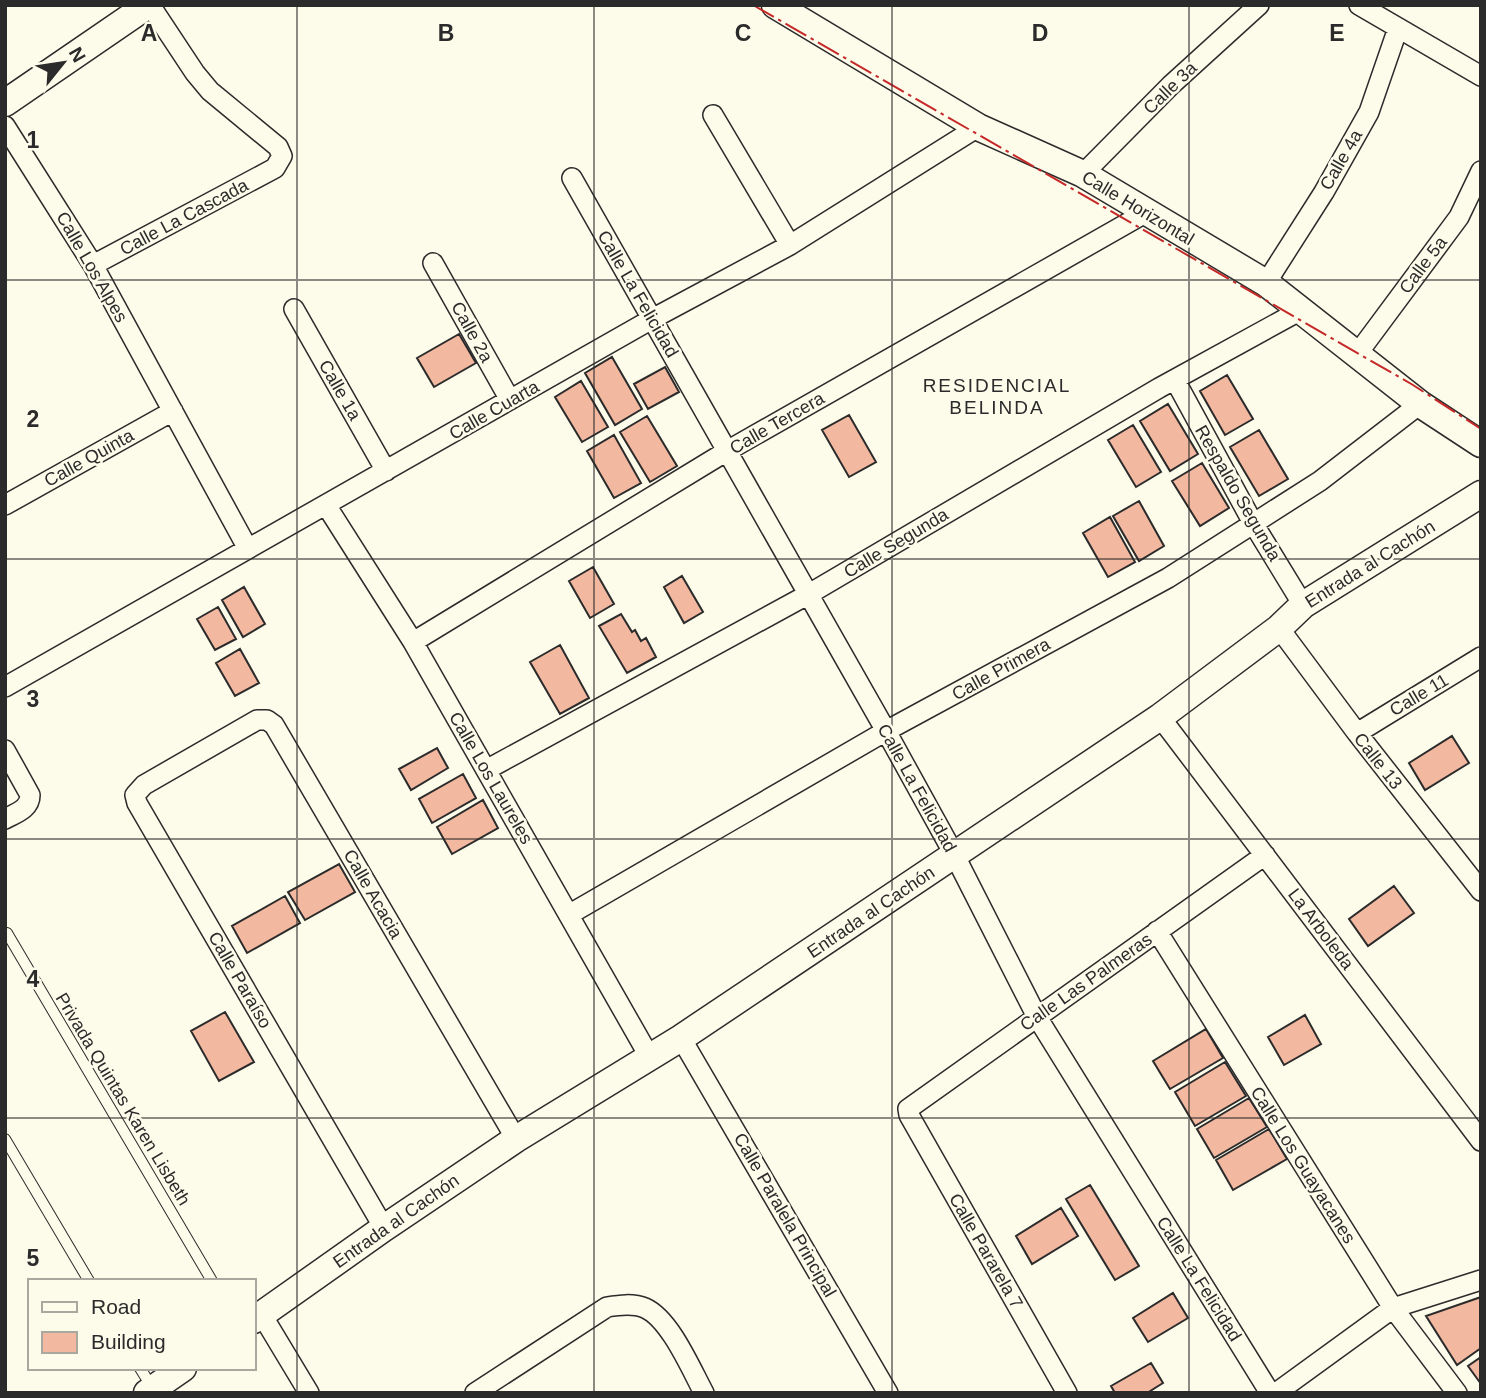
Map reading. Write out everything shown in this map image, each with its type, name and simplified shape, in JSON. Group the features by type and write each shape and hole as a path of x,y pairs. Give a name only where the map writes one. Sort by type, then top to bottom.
{"street":[{"path":"5,103 149,5"},
{"name":"Calle La Cascada","path":"93,265 275,168 282,156 278,147 210,91 149,5"},
{"name":"Calle Horizontal","path":"775,5 978,127 1083,174 1266,283 1420,404 1480,442"},
{"name":"Calle 3a","path":"1083,174 1171,85 1259,5"},
{"path":"1359,5 1481,76"},
{"name":"Calle 4a","path":"1266,283 1324,192 1369,112 1398,28"},
{"path":"713,115 790,245"},
{"name":"Calle Los Alpes","path":"5,126 93,265 248,549"},
{"name":"Calle Cuarta","path":"5,687 652,320 790,245 978,127"},
{"name":"Calle 5a","path":"1357,353 1459,217 1481,171"},
{"name":"Calle La Felicidad","path":"572,178 886,731 955,856 1037,1017 1270,1393"},
{"name":"Calle Tercera","path":"413,642 727,451 1147,212"},
{"name":"Calle 2a","path":"433,263 510,400"},
{"name":"Calle 1a","path":"294,309 386,471"},
{"name":"Calle Segunda","path":"486,770 808,594 1175,380 1301,310"},
{"name":"Respaldo Segunda","path":"1175,380 1303,605"},
{"name":"Calle Primera","path":"570,914 886,731 1168,578 1320,481 1420,404"},
{"name":"Calle Quinta","path":"5,505 173,411"},
{"name":"Entrada al Cachón","path":"258,1317 516,1139 681,1038 1160,717 1279,628 1303,605 1481,494"},
{"name":"Calle Los Laureles","path":"326,505 413,642 649,1056"},
{"name":"Calle 13","path":"1279,628 1357,733 1480,889"},
{"name":"Calle 11","path":"1357,733 1481,657"},
{"name":"La Arboleda","path":"1160,717 1481,1141"},
{"name":"Calle Acacia","path":"197,754 257,720 267,720 274,724 516,1139"},
{"path":"5,750 30,795 30,802 23,809 5,819"},
{"name":"Calle Paraíso","path":"197,754 144,785 135,795 137,803 384,1228"},
{"name":"Calle Las Palmeras","path":"908,1109 1265,855"},
{"name":"Calle Los Guayacanes","path":"1157,931 1393,1308 1457,1393"},
{"name":"Calle Paralela Principal","path":"681,1038 888,1393"},
{"name":"Calle Pararela 7","path":"908,1109 1067,1393"},
{"path":"1276,1393 1393,1308 1481,1280"},
{"path":"475,1393 496,1387 607,1307 627,1304 645,1308 661,1321 704,1393"},
{"path":"258,1317 309,1393"},
{"path":"149,1386 179,1370"}],"lane":[{"name":"Privada Quintas Karen Lisbeth","path":"7,933 211,1279"},
{"path":"5,1139 88,1279"}],"building":[{"path":"459,334 476,363 434,387 417,358"},
{"path":"612,357 642,409 615,425 585,373"},
{"path":"665,367 679,392 648,409 634,384"},
{"path":"1227,375 1253,419 1225,435 1200,391"},
{"path":"581,381 608,427 582,442 555,397"},
{"path":"1168,404 1198,454 1170,471 1140,421"},
{"path":"849,415 876,462 849,477 822,430"},
{"path":"647,416 677,466 650,482 620,432"},
{"path":"1133,425 1161,472 1136,487 1108,440"},
{"path":"1259,430 1288,479 1259,496 1230,447"},
{"path":"614,435 641,483 614,498 587,451"},
{"path":"1202,463 1229,508 1200,526 1172,481"},
{"path":"1139,501 1164,546 1139,561 1113,516"},
{"path":"1110,517 1135,562 1108,577 1083,533"},
{"path":"593,567 614,604 590,618 569,581"},
{"path":"682,576 703,612 684,623 664,587"},
{"path":"244,587 265,624 243,637 222,600"},
{"path":"218,607 236,639 215,650 197,619"},
{"path":"621,614 641,641 646,638 656,657 627,673 599,626"},
{"path":"560,645 589,698 560,714 530,662"},
{"path":"240,649 259,683 235,696 216,663"},
{"path":"1452,736 1469,763 1425,790 1409,763"},
{"path":"437,748 448,768 411,790 399,769"},
{"path":"463,774 476,798 432,823 419,799"},
{"path":"483,800 498,828 452,854 437,827"},
{"path":"339,864 355,892 305,920 288,892"},
{"path":"1394,886 1414,913 1368,946 1349,919"},
{"path":"285,896 300,923 247,953 232,926"},
{"path":"225,1012 254,1062 219,1081 191,1031"},
{"path":"1305,1015 1321,1044 1284,1065 1268,1037"},
{"path":"1206,1029 1223,1058 1170,1089 1153,1061"},
{"path":"1225,1062 1246,1096 1195,1126 1175,1092"},
{"path":"1249,1098 1267,1127 1214,1158 1197,1129"},
{"path":"1269,1129 1287,1159 1233,1190 1216,1160"},
{"path":"1090,1185 1139,1266 1115,1280 1066,1199"},
{"path":"1061,1208 1078,1236 1032,1264 1016,1236"},
{"path":"1173,1293 1188,1318 1148,1342 1133,1318"},
{"path":"1481,1297 1481,1348 1457,1365 1426,1316"},
{"path":"1481,1357 1481,1384 1468,1366"},
{"path":"1151,1363 1163,1383 1147,1393 1115,1393 1111,1386"}],"power":[{"path":"753,5 1413,385 1481,429"}],"district":[{"name":"RESIDENCIAL BELINDA","path":"997,396"}]}
